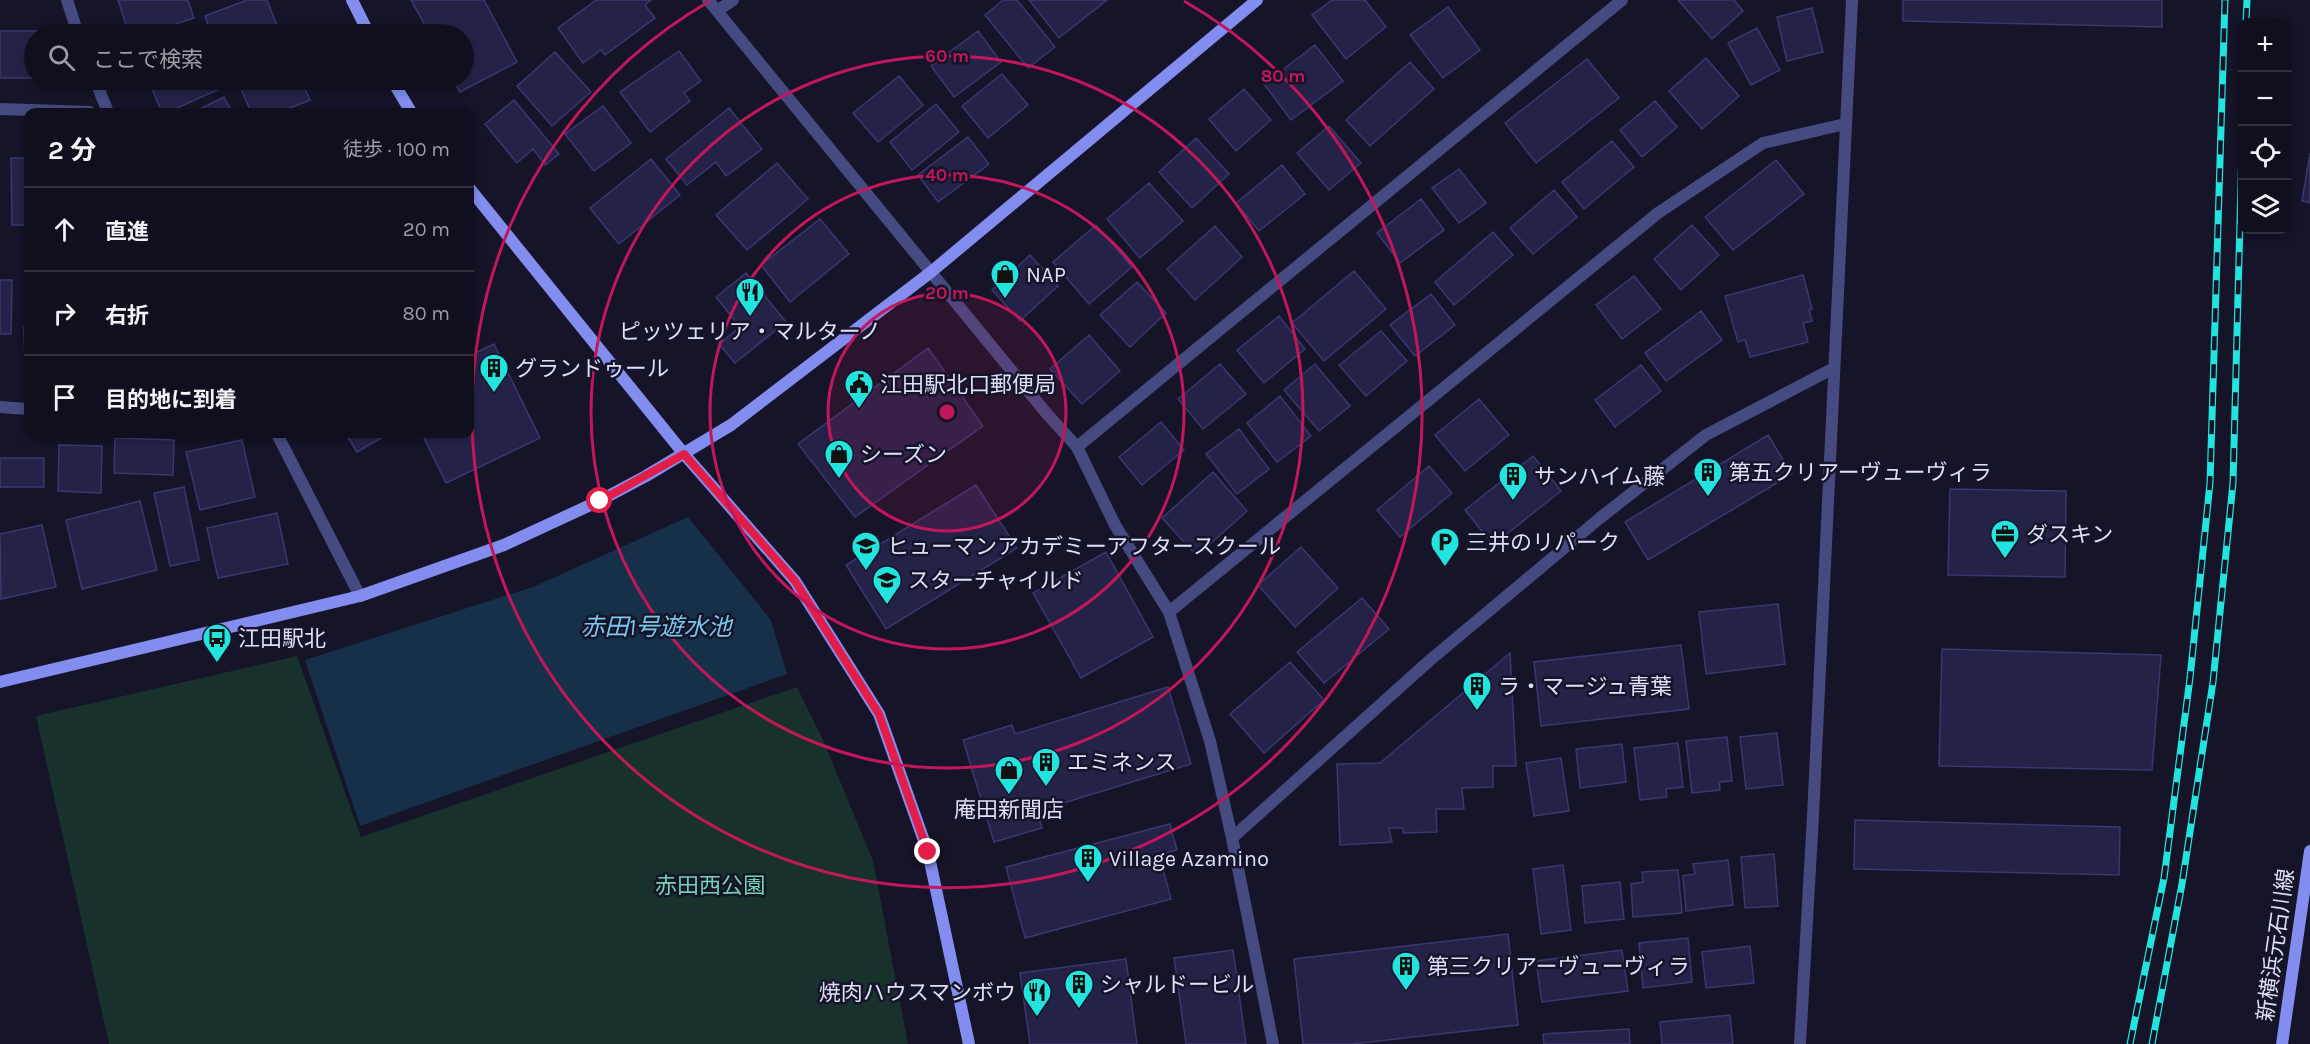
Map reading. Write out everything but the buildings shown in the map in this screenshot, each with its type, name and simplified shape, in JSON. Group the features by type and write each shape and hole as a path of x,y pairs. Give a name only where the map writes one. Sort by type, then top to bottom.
{"street":[{"path":"67,0 75,24"},
{"path":"352,0 364,24"},
{"path":"708,0 1047,414 1077,447 1115,525 1169,612 1210,741 1273,1044"},
{"path":"717,11 733,0"},
{"path":"0,682 360,596 504,544 600,501 731,425 931,272 1257,0"},
{"path":"1077,447 1622,0"},
{"path":"1800,1044 1814,804 1852,0"},
{"path":"99,90 106,108"},
{"path":"398,90 409,108"},
{"path":"0,109 24,110"},
{"path":"1169,612 1658,213 1763,144 1845,124"},
{"path":"474,194 684,454 795,581 879,714 928,852 969,1044"},
{"path":"1232,838 1429,661 1600,518 1706,435 1834,368"},
{"path":"0,408 24,409"},
{"path":"279,438 360,596"},
{"name":"新横浜元石川線","path":"2282,1044 2310,851"}],"green space":[{"name":"赤田西公園","path":"297,656 361,837 797,687 824,742 873,861 908,1044 109,1044 36,716"}],"water":[{"name":"赤田1号遊水池","path":"688,517 771,620 787,674 360,826 305,660 533,587"}],"railway":[{"path":"2130,1044 2164,878 2190,678 2210,483 2225,0"},
{"path":"2246,18 2247,0"},
{"path":"2152,1044 2182,884 2213,682 2233,483 2241,180"}],"place":[{"name":"NAP","path":"1005,300"},
{"name":"ピッツェリア・マルターノ","path":"750,318"},
{"name":"グランドゥール","path":"494,394"},
{"name":"江田駅北口郵便局","path":"859,410"},
{"name":"シーズン","path":"839,480"},
{"name":"第五クリアーヴューヴィラ","path":"1708,498"},
{"name":"サンハイム藤","path":"1513,502"},
{"name":"ダスキン","path":"2005,560"},
{"name":"三井のリパーク","path":"1445,568"},
{"name":"ヒューマンアカデミーアフタースクール","path":"866,572"},
{"name":"スターチャイルド","path":"887,606"},
{"name":"江田駅北","path":"217,664"},
{"name":"ラ・マージュ青葉","path":"1477,712"},
{"name":"エミネンス","path":"1046,788"},
{"name":"庵田新聞店","path":"1009,796"},
{"name":"Village Azamino","path":"1088,884"},
{"name":"第三クリアーヴューヴィラ","path":"1406,992"},
{"name":"シャルドービル","path":"1079,1010"},
{"name":"焼肉ハウスマンボウ","path":"1037,1018"}],"route":[{"path":"600,501 684,454 795,581 879,714 928,852"}]}
